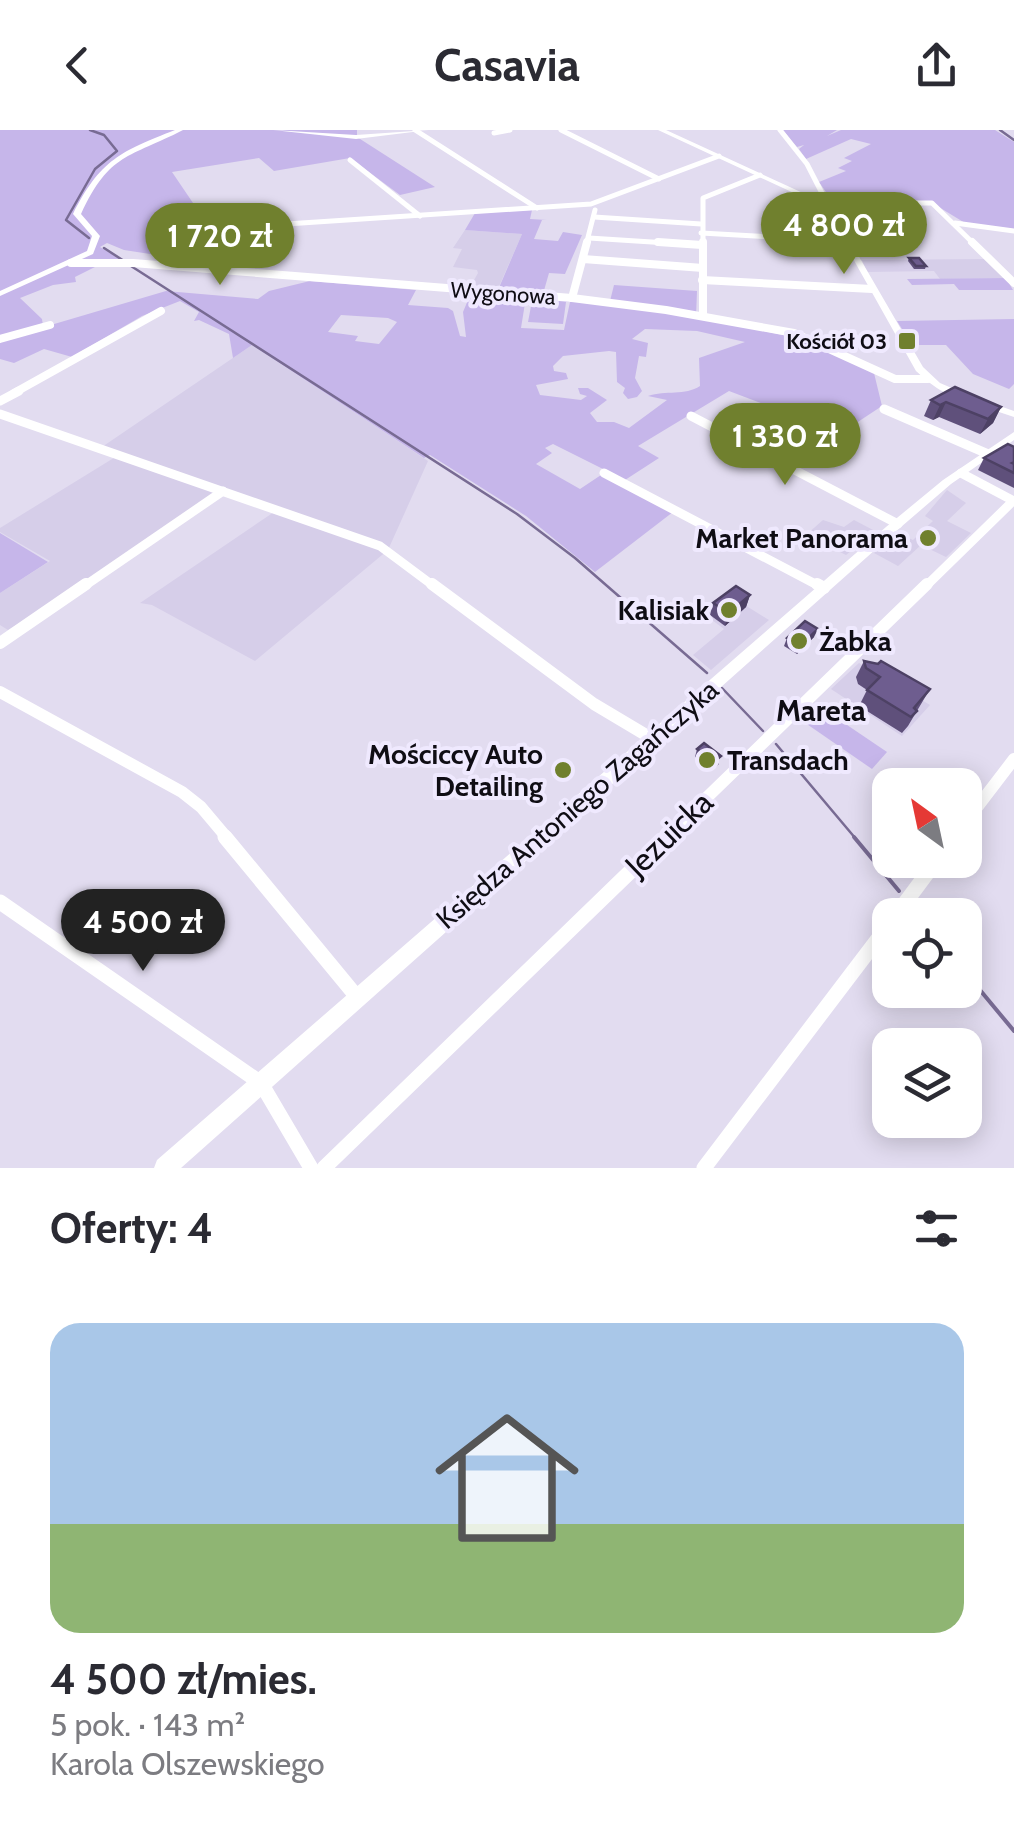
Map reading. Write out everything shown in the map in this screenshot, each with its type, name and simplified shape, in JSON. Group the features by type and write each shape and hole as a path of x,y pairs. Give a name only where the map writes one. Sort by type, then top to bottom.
{"street":[{"path":"0,294 71,263 96,243 96,236 77,214 106,165 119,155 180,130"},
{"path":"276,130 356,137 420,130 537,208"},
{"path":"494,133 510,130"},
{"path":"561,130 659,179"},
{"path":"661,130 824,204 929,202 956,223 978,250 1009,272 1014,283"},
{"path":"780,130 806,164 824,204 925,380 1012,407"},
{"path":"256,226 591,204 719,156"},
{"path":"350,160 420,216"},
{"path":"703,316 703,198 760,176"},
{"path":"572,298 594,217 596,207 591,204"},
{"path":"594,217 702,224"},
{"path":"956,223 1014,232"},
{"path":"701,233 846,241"},
{"path":"589,238 702,245"},
{"path":"582,259 702,268"},
{"name":"Wygonowa","path":"71,263 133,262 572,298 794,333 886,376 925,380"},
{"path":"702,280 872,289"},
{"path":"0,401 160,310"},
{"path":"0,339 50,325"},
{"path":"884,409 992,451"},
{"path":"0,414 390,551 594,704 650,738"},
{"path":"691,416 898,524"},
{"name":"Księdza Antoniego Zagańczyka","path":"165,1168 898,524 961,472 1014,438"},
{"path":"961,472 1014,501"},
{"path":"604,473 824,588"},
{"path":"0,644 223,491"},
{"name":"Jezuicka","path":"324,1168 1014,501"},
{"path":"0,692 182,792 200,807 358,997"},
{"path":"982,800 1014,758"},
{"path":"0,902 261,1083 311,1168"},
{"path":"704,1168 872,947"}],"shaded area":[{"path":"0,130 357,130 357,137 435,187 400,195 350,158 274,171 259,158 172,172 212,231 250,223 254,229 274,228 248,257 218,254 209,263 124,250 107,243 100,247 125,262 97,266 75,277 76,282 53,285 20,298 42,319 43,326 0,337"},
{"path":"783,130 837,130 827,136 841,130 995,130 1014,142 1014,229 965,223 929,201 848,201 828,195 819,182 846,171 838,168 852,161 844,158 871,144 851,139 806,159 799,149 804,145 797,147"},
{"path":"532,210 530,219 547,220 542,220 534,239 558,241 563,232 582,235 565,274 549,273 543,294 498,290 522,234 465,230 475,213"},
{"path":"465,230 522,234 497,291 469,289 477,270 453,267 462,249 453,248"},
{"path":"986,259 1006,278 940,279 934,271 867,272 862,260"},
{"path":"1006,278 1013,290 959,290 954,284 912,285 907,279"},
{"path":"310,281 416,290 408,305 448,308 453,311 460,336 466,337 463,312 471,293 526,297 521,328 564,330 570,302 566,302 563,324 528,322 532,301 610,301 614,285 697,291 696,317 807,340 874,373 882,406 832,439 790,419 793,415 729,391 638,446 659,458 625,480 553,444 545,448 552,453 536,464 580,489 601,475 673,512 595,572 526,516 430,455 424,458 252,345 233,358 229,334 194,321 199,312 180,301 142,316 72,357 44,349 14,363 0,359 0,340 166,291 258,299 269,291","holes":["341,315 388,318 397,322 379,344 328,332","645,329 697,331 745,342 699,358 700,386 648,396 667,400 629,428 614,422 597,422 590,413 607,400 588,388 578,388 580,394 587,396 581,400 540,395 536,385 568,379 566,373 554,371 553,366 563,356 609,351 616,352 617,382 625,388 623,393 628,399 637,397 642,391 635,378 639,356 646,357 648,343 632,339"]},
{"path":"1014,319 1014,384 1009,389 973,374 946,345 912,345 897,321"},
{"path":"252,345 428,461 388,550 255,661 152,605 140,603 277,510 221,491 88,583 8,630 0,625 0,593 50,561 0,532 0,528 117,456 99,449"},
{"path":"947,490 966,503 947,521 971,533 946,557 921,545 898,566 874,553 898,533 913,540 933,521 925,516"},
{"path":"823,520 844,527 854,520 875,531 846,555 806,535"},
{"path":"0,533 48,562 0,593"},
{"path":"732,597 769,620 711,670 693,655 724,629 708,617"},
{"path":"859,663 930,705 902,736 831,689"},
{"path":"816,704 887,752 872,769 801,720"}],"building":[{"path":"909,258 919,258 926,266 916,266"},
{"path":"955,387 1001,407 988,419 931,400"},
{"path":"1008,444 1014,447 1014,473 984,458"},
{"path":"736,586 750,595 729,613 713,603"},
{"path":"805,621 818,629 800,646 787,638"},
{"path":"864,661 881,661 930,689 911,717 867,690 880,677 866,668"},
{"path":"704,743 721,756 714,762 697,749"}],"waterway":[{"path":"89,238 66,220 95,169 117,151 104,135 90,130"},
{"path":"1000,130 1014,140"},
{"path":"104,248 124,261"},
{"path":"131,266 517,514 575,558 707,673"},
{"path":"722,688 763,731"},
{"path":"776,744 856,839"},
{"path":"854,837 899,891"},
{"path":"982,992 1014,1031"}],"place":[{"name":"Kościół 03","path":"907,341"},
{"name":"Market Panorama","path":"928,538"},
{"name":"Kalisiak","path":"729,610"},
{"name":"Żabka","path":"799,641"},
{"name":"Transdach","path":"707,760"},
{"name":"Mościccy Auto Detailing","path":"563,770"}],"district":[{"name":"Mareta","path":"821,711"}]}
